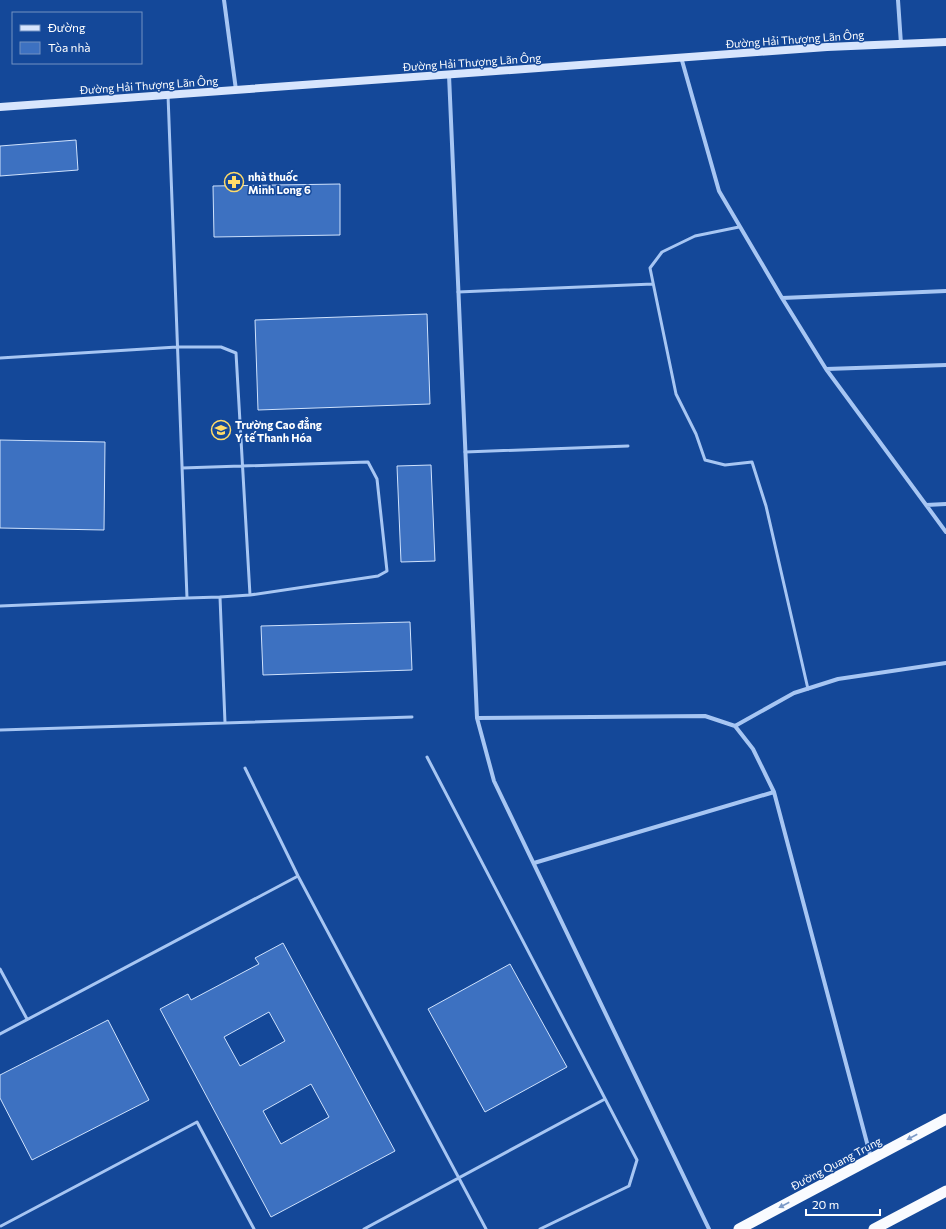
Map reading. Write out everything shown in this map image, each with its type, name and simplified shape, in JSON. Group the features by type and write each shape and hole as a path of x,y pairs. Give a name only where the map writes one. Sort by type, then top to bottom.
{"highway":[{"name":"Đường Quang Trung","path":"738,1229 946,1119"},
{"path":"874,1229 946,1191"}],"main road":[{"name":"Đường Hải Thượng Lãn Ông","path":"0,107 681,57 827,47 946,42"}],"street":[{"path":"224,0 236,90"},
{"path":"898,0 901,44"},
{"path":"681,57 719,191 739,227 826,369 946,532"},
{"path":"449,74 476,718 494,781 709,1229"},
{"path":"782,298 946,291"},
{"path":"826,369 946,365"},
{"path":"926,505 946,504"},
{"path":"735,726 794,694 838,679 946,663"},
{"path":"476,718 705,716 735,726 753,749 774,792 871,1159"},
{"path":"534,863 774,792"}],"lane":[{"path":"168,95 187,598"},
{"path":"739,227 695,236 662,252 650,268 676,394 696,434 705,460 724,465 752,462 766,506 808,689"},
{"path":"458,292 653,284"},
{"path":"0,358 177,347 221,346 236,353 250,595"},
{"path":"465,452 628,446"},
{"path":"0,606 250,595 378,576 387,571 377,479 368,462 182,468"},
{"path":"220,597 225,723"},
{"path":"0,730 412,717"},
{"path":"427,757 637,1160 629,1186 540,1229"},
{"path":"245,768 298,876 486,1229"},
{"path":"0,1034 298,876"},
{"path":"0,969 27,1019"},
{"path":"364,1229 605,1099"},
{"path":"2,1229 0,1226 197,1122 254,1229"}],"building":[{"path":"76,140 78,170 0,176 0,146"},
{"path":"340,184 340,235 214,237 213,186"},
{"path":"427,314 430,404 258,410 255,320"},
{"path":"0,440 105,442 104,530 0,528"},
{"path":"431,465 435,561 401,562 397,466"},
{"path":"410,622 412,670 263,675 261,626"},
{"path":"283,943 395,1151 271,1217 160,1009 188,994 191,1000 259,964 255,958","holes":["269,1012 285,1041 240,1066 224,1037","311,1084 329,1117 281,1144 263,1111"]},
{"path":"510,964 567,1067 485,1112 428,1009"},
{"path":"108,1020 149,1100 32,1160 0,1098 0,1075"}],"place":[{"name":"nhà thuốc Minh Long 6","path":"234,182"},
{"name":"Trường Cao đẳng Y tế Thanh Hóa","path":"221,430"}]}
